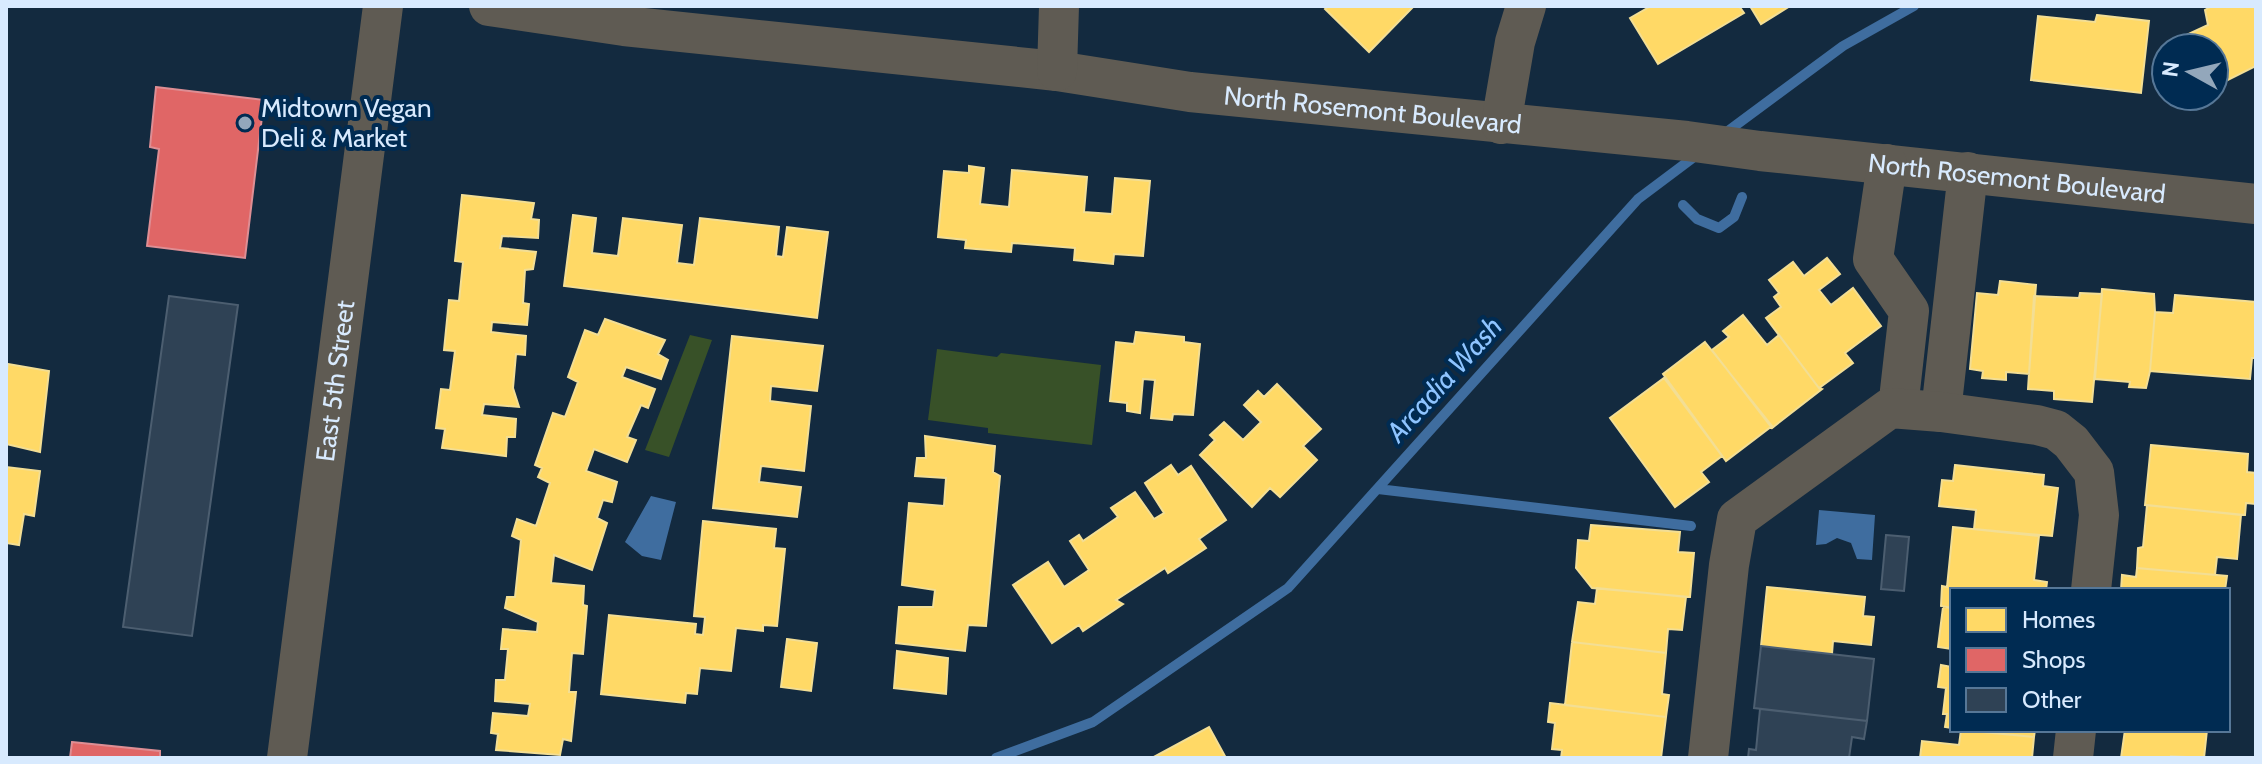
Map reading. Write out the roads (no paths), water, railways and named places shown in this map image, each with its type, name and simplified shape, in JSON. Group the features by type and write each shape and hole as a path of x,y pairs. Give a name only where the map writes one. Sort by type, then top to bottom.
{"street":[{"name":"East 5th Street","path":"287,758 383,6"},
{"name":"North Rosemont Boulevard","path":"489,6 624,26 1057,71 1190,92 1687,141 2256,204"},
{"path":"1057,71 1059,6"},
{"path":"1501,124 1515,42 1526,6"},
{"path":"1887,164 1873,259 1909,311 1898,408"},
{"path":"1941,412 1968,172"},
{"path":"1892,287 1954,296"},
{"path":"1708,758 1729,565 1737,519 1890,408 2037,425 2056,430 2071,442 2098,452 2094,472 2099,515 2091,588"},
{"path":"2073,758 2076,732"}],"water":[{"path":"651,496 676,502 661,560 642,556 625,542"},
{"path":"1819,510 1875,515 1872,560 1857,559 1851,543 1837,538 1816,545"}],"waterway":[{"name":"Arcadia Wash","path":"1724,134 1843,46 1914,6"},
{"name":"Arcadia Wash","path":"996,758 1093,722 1288,588 1638,199 1698,154"},
{"path":"1683,205 1697,219 1719,228 1734,217 1742,197"},
{"path":"1378,489 1691,526"}],"place":[{"name":"Midtown Vegan Deli & Market","path":"245,123"}]}
